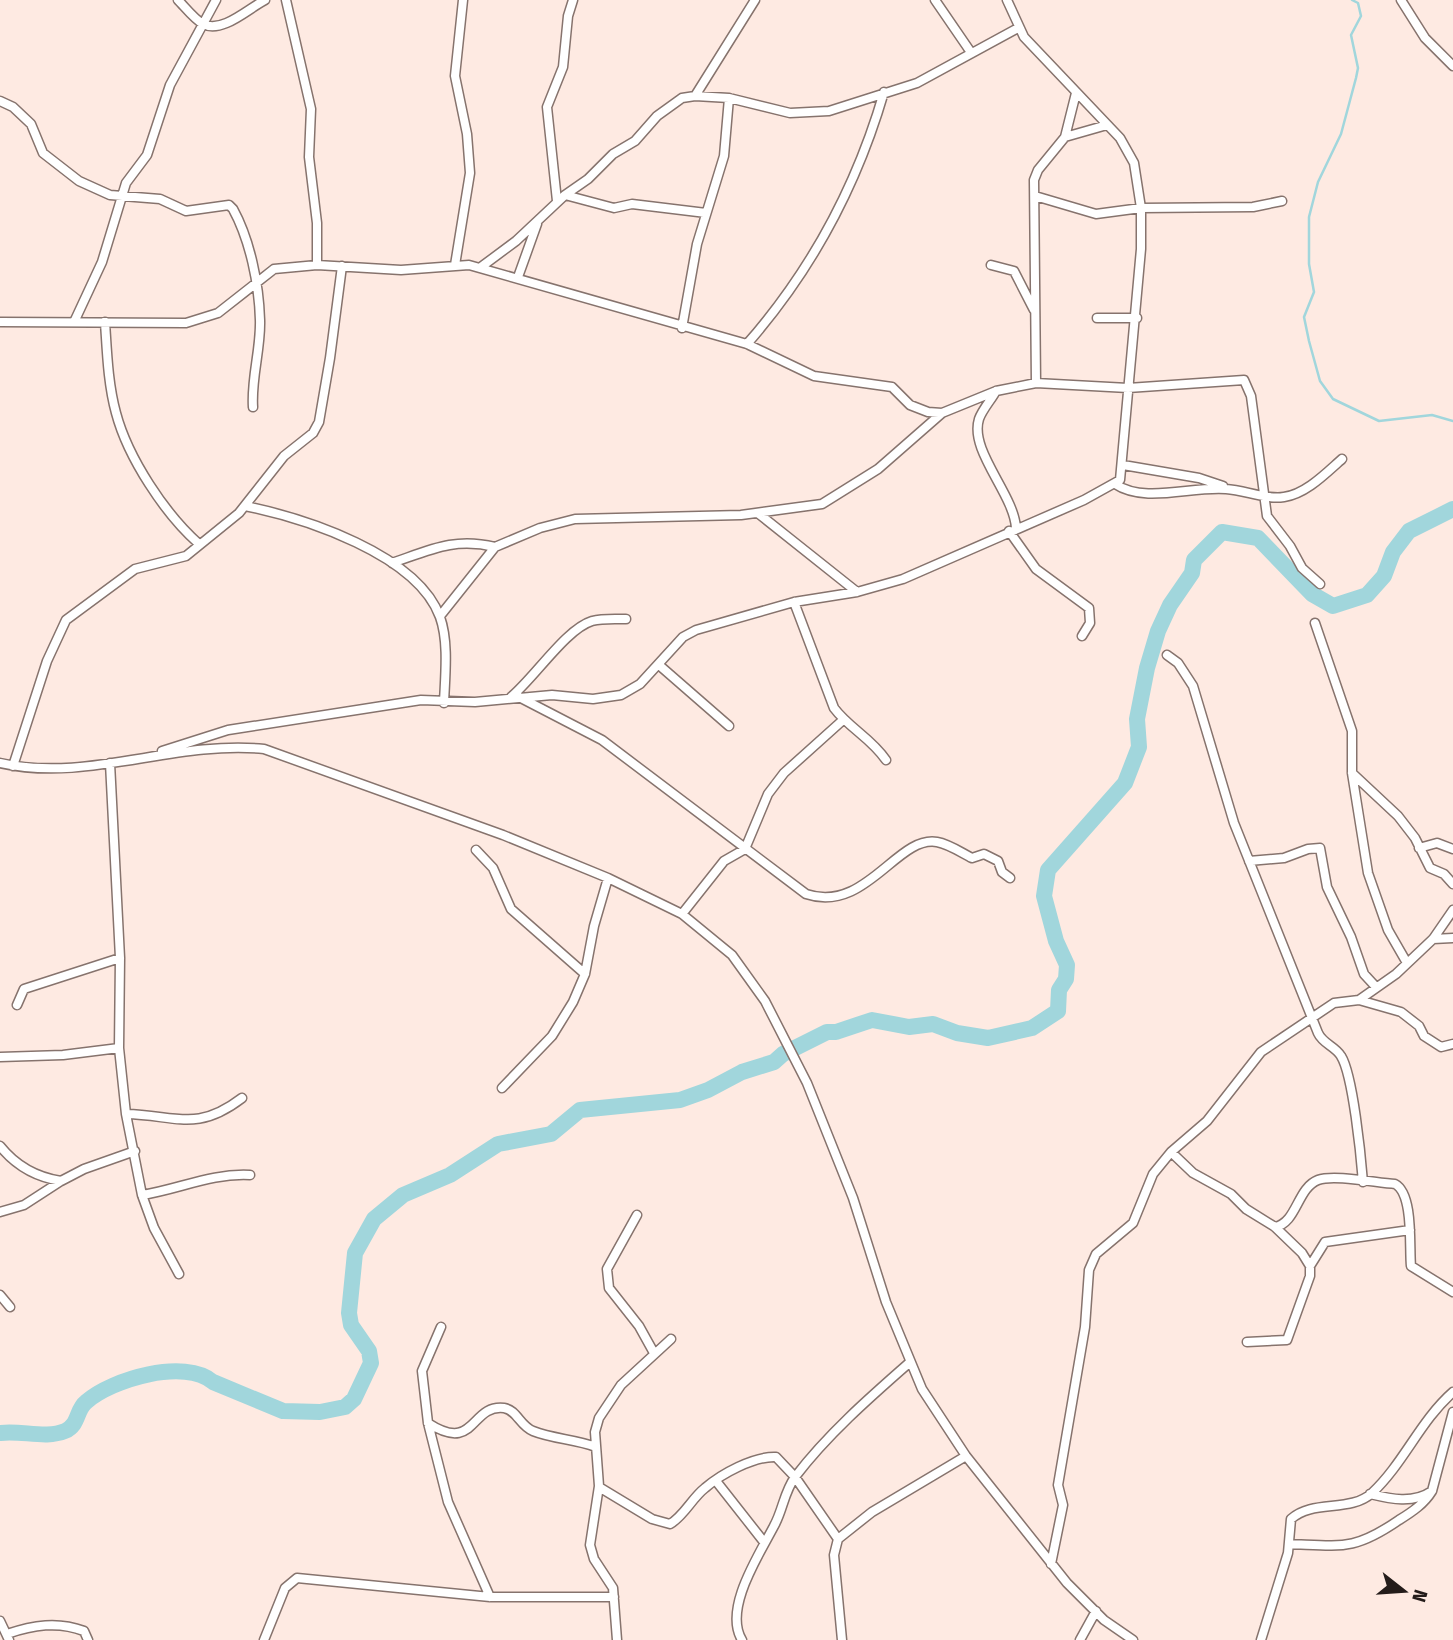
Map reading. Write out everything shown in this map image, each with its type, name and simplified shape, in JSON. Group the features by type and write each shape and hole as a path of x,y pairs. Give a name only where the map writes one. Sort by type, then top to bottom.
{"street":[{"path":"178,0 202,23 219,25 265,0"},
{"path":"75,320 102,262 126,183 147,155 170,85 216,0"},
{"path":"286,0 311,109 309,157 317,223 317,265"},
{"path":"455,265 470,173 467,134 455,76 463,0"},
{"path":"557,201 547,107 563,66 568,16 573,0"},
{"path":"695,96 755,0"},
{"path":"934,0 970,51"},
{"path":"154,755 189,740 228,730 421,700 444,703 552,695 593,699 621,695 640,684 683,637 695,630 794,602 857,592 902,579 1115,484 1121,477 1123,465 1128,388 1137,318 1141,208 1131,153 1018,28 1007,0"},
{"path":"1401,0 1425,38 1453,66"},
{"path":"481,267 539,220 557,201 588,179 613,154 635,141 671,104 695,96 730,98 772,110 807,114 847,106 917,83 970,51 1018,28"},
{"path":"747,344 793,285 835,216 867,146 884,92"},
{"path":"1036,383 1036,173 1065,137 1076,93"},
{"path":"682,328 697,244 724,156 730,98"},
{"path":"0,101 13,107 31,124 43,153 79,181 120,198 160,199 186,211 229,205 237,216 256,280 260,322 251,380 253,407"},
{"path":"1065,137 1107,125"},
{"path":"565,195 614,208 632,204 706,213"},
{"path":"1035,196 1096,214 1141,208 1253,207 1282,201"},
{"path":"518,277 539,220"},
{"path":"0,322 75,320 186,323 201,319 236,301 256,280 274,269 317,265 401,271 455,265 481,267 682,328 747,344 804,373 832,380 892,387 910,405 942,413"},
{"path":"991,265 1014,271 1034,310"},
{"path":"13,766 47,661 66,620 128,573 151,564 180,559 230,521 284,456 309,438 319,422 342,266"},
{"path":"1097,318 1137,318"},
{"path":"105,322 116,414 142,471 178,526 199,544"},
{"path":"440,616 495,547 540,528 575,519 669,519 759,514 795,510 834,499 878,469 942,413 996,391 1036,383 1128,388 1245,381 1251,396 1265,509 1271,523 1290,546 1302,568 1320,584"},
{"path":"996,391 979,418 979,434 991,468 1007,493 1012,529 1036,569 1089,608 1090,623 1082,636"},
{"path":"1115,484 1127,491 1141,494 1199,488 1229,489 1283,497 1300,491 1342,459"},
{"path":"1123,465 1199,478 1229,489"},
{"path":"245,506 275,512 364,545 419,585 440,616 444,703"},
{"path":"759,514 857,592"},
{"path":"392,563 452,542 474,541 495,547"},
{"path":"794,602 827,693 843,720 866,736 886,760"},
{"path":"509,699 529,682 570,633 596,620 626,619"},
{"path":"1315,623 1352,730 1352,773 1368,873 1388,930 1407,963"},
{"path":"1167,655 1178,663 1193,685 1224,795 1311,1018 1321,1040 1339,1053 1346,1068 1363,1182"},
{"path":"659,665 729,726"},
{"path":"519,697 602,740 806,894 824,899 861,887 912,849 927,842 937,842 972,858 984,854 998,861 1002,872 1010,878"},
{"path":"682,914 724,861 745,849 768,794 798,759 843,720"},
{"path":"0,763 60,771 154,755 236,747 264,749 503,835 608,878 682,914 732,955 765,1001 781,1029 807,1083 853,1198 909,1363 936,1413 966,1456 1051,1564 1096,1611 1133,1640"},
{"path":"110,764 120,958 119,1048 126,1114 142,1195 154,1228 179,1274"},
{"path":"1352,773 1398,817 1430,868 1444,874 1453,884"},
{"path":"1419,848 1437,843 1453,849"},
{"path":"1249,862 1284,858 1320,848 1326,887 1351,937 1364,974 1376,987"},
{"path":"475,850 493,868 511,909 585,974"},
{"path":"502,1088 552,1036 585,974 594,926 608,878"},
{"path":"1359,1000 1433,939 1453,910"},
{"path":"1433,939 1453,938"},
{"path":"17,1005 24,989 120,958"},
{"path":"1051,1564 1063,1506 1058,1485 1085,1327 1089,1270 1096,1254 1133,1223 1153,1174 1171,1152 1207,1121 1261,1052 1334,1003 1359,1000 1401,1012 1419,1026 1424,1036 1453,1055"},
{"path":"1441,1047 1453,1044"},
{"path":"0,1057 63,1055 119,1048"},
{"path":"126,1114 186,1121 220,1114 242,1098"},
{"path":"0,1146 16,1163 32,1173 61,1181"},
{"path":"0,1212 24,1205 84,1169 135,1151"},
{"path":"1171,1152 1192,1173 1231,1195 1246,1209 1275,1227 1310,1266"},
{"path":"142,1195 167,1191 221,1174 250,1175"},
{"path":"1275,1227 1285,1224 1314,1182 1321,1179 1400,1187 1410,1230 1411,1266 1453,1292"},
{"path":"637,1215 607,1269 609,1288 639,1326 654,1353"},
{"path":"1247,1342 1287,1340 1310,1276 1310,1266 1325,1242 1410,1230"},
{"path":"0,1295 10,1307"},
{"path":"441,1327 422,1371 428,1423 448,1502 490,1597"},
{"path":"617,1640 613,1588 594,1559 590,1545 599,1487 596,1447 599,1418 621,1385 671,1339"},
{"path":"742,1640 736,1626 736,1614 764,1542 795,1477 866,1400 909,1363"},
{"path":"1261,1640 1289,1544 1291,1519 1298,1513 1352,1502 1370,1494 1397,1464 1424,1421 1451,1398"},
{"path":"428,1423 440,1431 456,1435 471,1428 492,1410 501,1408 513,1412 531,1431 574,1438 596,1447"},
{"path":"1289,1544 1329,1547 1363,1543 1427,1500 1432,1491 1453,1412"},
{"path":"842,1640 834,1555 838,1539 872,1512 966,1456"},
{"path":"599,1487 666,1524 674,1521 705,1488 771,1457 782,1461 838,1539"},
{"path":"716,1481 764,1542"},
{"path":"1370,1494 1407,1500 1423,1497 1432,1491"},
{"path":"264,1640 285,1588 297,1578 490,1597 614,1597"},
{"path":"1080,1640 1096,1611"},
{"path":"0,1621 8,1637 26,1628 61,1624 84,1631 88,1640"}],"waterway":[{"path":"1352,0 1358,3 1361,16 1351,35 1358,68 1341,134 1318,182 1309,217 1309,264 1314,292 1304,317 1309,341 1320,381 1333,399 1379,421 1432,415 1453,421"},
{"path":"0,1433 50,1434 65,1431 73,1425 83,1405 98,1394 130,1379 167,1372 201,1375 283,1411 320,1412 345,1407 354,1399 371,1363 369,1351 351,1325 349,1313 355,1253 374,1219 403,1195 450,1175 498,1144 551,1134 580,1110 680,1100 708,1090 742,1072 774,1062 783,1054 827,1032 836,1032 872,1020 909,1027 933,1024 957,1033 988,1038 1032,1028 1058,1011 1059,990 1066,979 1067,965 1056,941 1044,896 1048,870 1125,783 1139,747 1137,719 1147,668 1158,631 1170,605 1192,573 1194,560 1222,532 1258,538 1312,594 1333,606 1367,595 1384,576 1393,552 1409,531 1453,509"}]}
